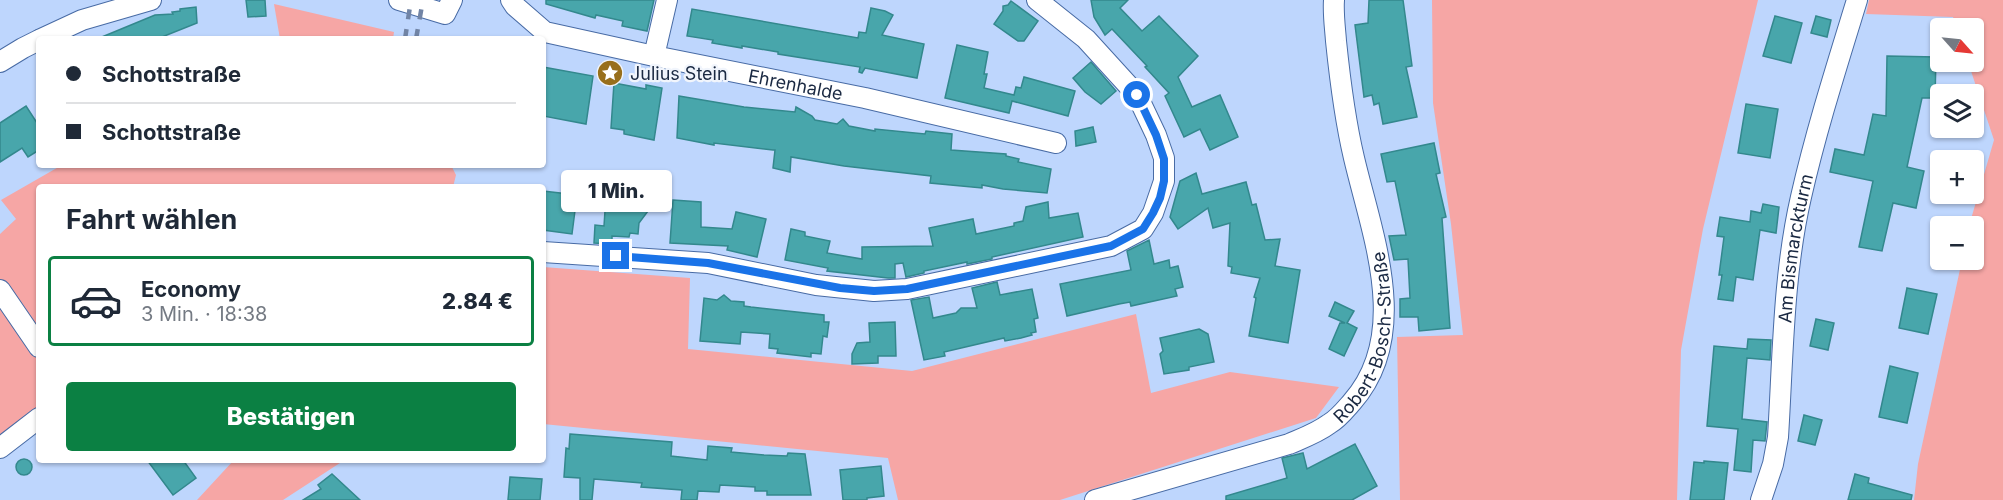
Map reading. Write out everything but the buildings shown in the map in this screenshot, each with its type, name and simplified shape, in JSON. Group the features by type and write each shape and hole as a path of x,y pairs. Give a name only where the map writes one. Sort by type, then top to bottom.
{"street":[{"path":"46,36 81,20 151,0"},
{"path":"399,0 445,14 452,0"},
{"name":"Ehrenhalde","path":"511,0 544,32 866,98 1056,143"},
{"path":"654,56 668,0"},
{"path":"546,252 708,263 816,285 874,291 907,289 1111,246 1129,238 1143,229 1160,198 1164,181 1164,159 1156,135 1137,95 1086,39 1037,0"},
{"name":"Robert-Bosch-Straße","path":"1095,500 1289,444 1314,434 1346,409 1370,376 1381,342 1384,323 1383,302 1377,250 1354,156 1339,75 1334,0"},
{"name":"Am Bismarckturm","path":"1761,500 1773,464 1778,437 1791,256 1801,198 1857,0"},
{"path":"0,62 36,41"},
{"path":"0,290 36,343"},
{"path":"0,448 36,419"}],"shaded area":[{"path":"1432,0 1758,0 1703,229 1681,350 1677,500 1400,500 1397,337 1463,335 1451,224 1433,103"},
{"path":"1869,0 2003,0 2003,500 1914,500 1918,464 1960,270 1984,270 1984,216 1972,216 1975,204 1984,204 1984,174 1994,140 1984,110 1984,84 1975,84 1971,72 1984,72 1984,18 1866,14"},
{"path":"274,4 394,32 393,36 279,36"},
{"path":"57,168 452,168 456,175 454,184 36,184 36,408 0,438 0,234 16,219 1,200"},
{"path":"546,267 690,278 688,349 912,371 1136,314 1151,393 1230,372 1339,387 1316,418 1060,500 898,500 888,458 546,424"},
{"path":"231,463 340,463 283,500 197,500"}],"railway":[{"path":"405,36 411,0"},
{"path":"417,36 423,0"}],"place":[{"name":"Julius Stein","path":"610,73"}],"route":[{"path":"616,256 708,263 816,285 874,291 907,289 1111,246 1143,229 1160,198 1164,181 1164,159 1156,135 1137,95"}]}
